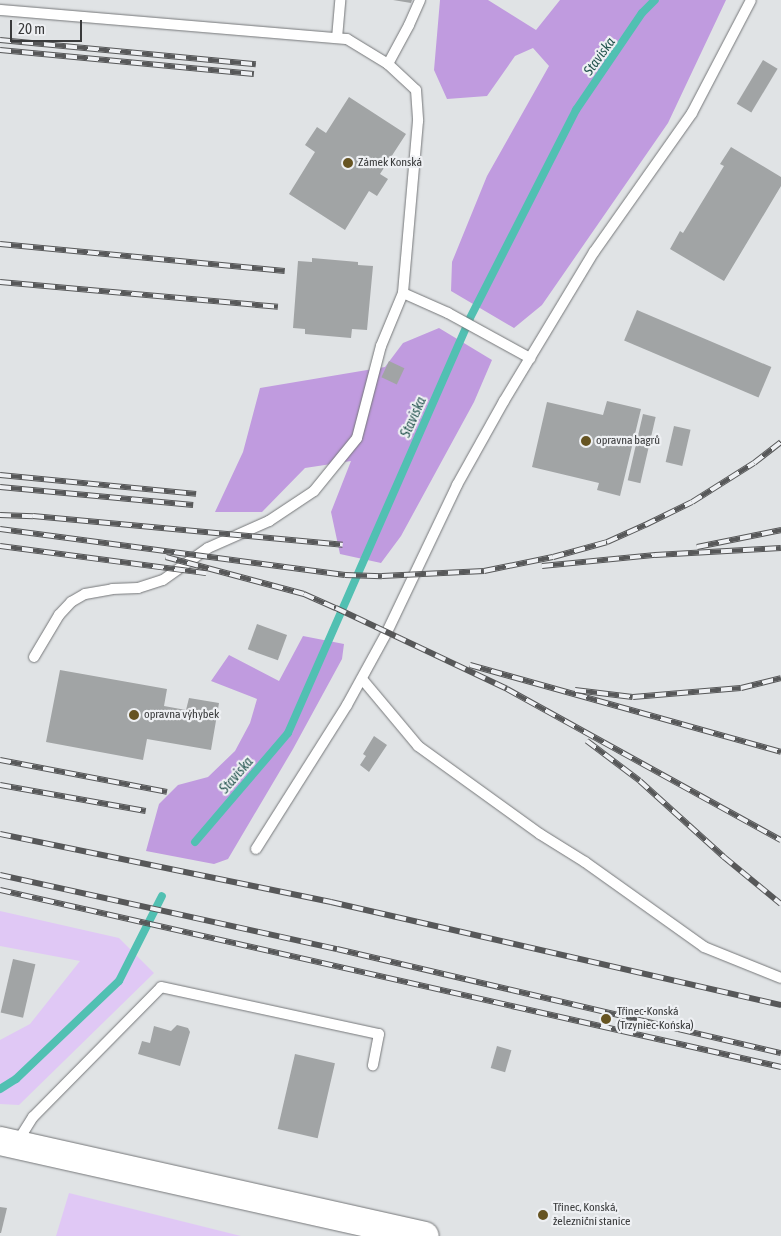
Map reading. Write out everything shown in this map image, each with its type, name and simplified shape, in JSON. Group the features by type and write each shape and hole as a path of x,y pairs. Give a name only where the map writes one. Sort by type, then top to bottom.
{"main road":[{"path":"8,1143 424,1236"}],"lane":[{"path":"337,38 340,0"},
{"path":"388,64 409,26 420,0"},
{"path":"256,848 318,752 362,679 387,632 458,485 530,358 594,252 692,113 751,0"},
{"path":"0,10 347,39 388,64 416,90 418,121 403,293 381,346 357,438 314,491 270,521 208,548 163,580 138,588 112,589 85,594 71,602 60,615 34,657"},
{"path":"403,293 448,313 530,358"},
{"path":"362,679 418,746 540,834 584,862 704,947 781,978"},
{"path":"8,1143 161,987 379,1034 373,1065"}],"shaded area":[{"path":"440,0 488,0 536,30 560,0 726,0 668,123 542,305 514,328 451,291 452,262 487,176 549,66 533,48 515,56 487,96 447,99 434,70"},
{"path":"439,328 492,360 474,402 401,536 381,563 340,554 331,512 351,461 305,468 262,512 215,512 243,452 260,388 385,367 403,343"},
{"path":"303,636 344,644 342,659 293,749 228,859 214,864 146,851 159,804 178,785 208,777 235,751 250,723 257,699 211,681 229,655 279,681"},
{"path":"0,911 119,938 154,973 19,1105 0,1104 0,1040 30,1024 80,961 0,946"},
{"path":"69,1193 241,1236 56,1236"}],"building":[{"path":"393,0 412,0 411,3"},
{"path":"763,60 778,69 751,112 737,104"},
{"name":"Zámek Konská","path":"349,97 406,134 380,174 388,179 377,196 369,191 345,230 289,194 315,152 305,145 317,127 326,133"},
{"path":"731,147 781,177 781,186 724,281 670,249 680,231 683,233 724,166 720,164"},
{"path":"312,258 358,262 358,265 373,266 367,330 352,329 351,338 305,334 305,329 293,328 298,261 312,262"},
{"path":"637,310 771,367 758,397 624,340"},
{"path":"389,361 404,368 397,384 381,377"},
{"name":"opravna bagrů","path":"607,401 641,409 620,496 597,490 599,483 532,467 547,402 603,415"},
{"path":"643,414 656,417 640,483 628,480"},
{"path":"674,426 691,430 682,466 666,462"},
{"path":"257,624 287,635 278,660 248,649"},
{"name":"opravna výhybek","path":"60,670 167,689 164,706 186,710 189,698 219,703 211,750 147,739 143,760 46,742"},
{"path":"374,736 387,745 369,772 360,765 366,756 363,754"},
{"path":"13,959 35,964 23,1018 1,1013"},
{"path":"177,1025 188,1028 190,1032 180,1066 138,1054 142,1041 150,1043 154,1026 171,1031"},
{"path":"497,1046 511,1050 505,1072 491,1068"},
{"path":"295,1054 335,1063 318,1138 278,1129"},
{"path":"0,1207 7,1208 1,1233 0,1233"}],"waterway":[{"name":"Staviska","path":"195,842 288,733 469,320 576,110 642,13 655,0"},
{"name":"Staviska","path":"0,1089 16,1079 119,981 162,896"}],"railway":[{"path":"0,40 256,64"},
{"path":"0,50 254,74"},
{"path":"0,244 285,271"},
{"path":"0,282 278,307"},
{"path":"0,529 345,575 382,576 484,571 553,557 607,542 692,502 754,463 781,442"},
{"path":"0,475 196,494"},
{"path":"0,487 193,505"},
{"path":"0,515 33,516 343,545"},
{"path":"697,547 781,530"},
{"path":"0,546 206,573"},
{"path":"542,566 655,555 781,548"},
{"path":"166,557 304,594 336,608 507,689 781,840"},
{"path":"470,665 781,752"},
{"path":"575,690 633,697 741,688 781,678"},
{"path":"587,741 640,781 724,857 781,904"},
{"path":"0,760 167,792"},
{"path":"0,785 146,811"},
{"path":"0,834 331,902 781,1005"},
{"path":"0,875 337,949 781,1053"},
{"path":"0,890 781,1067"}],"place":[{"name":"Zámek Konská","path":"348,163"},
{"name":"opravna bagrů","path":"586,441"},
{"name":"opravna výhybek","path":"134,715"},
{"name":"Třinec-Konská (Trzyniec-Końska)","path":"606,1019"},
{"name":"Třinec, Konská, železniční stanice","path":"543,1215"}]}
